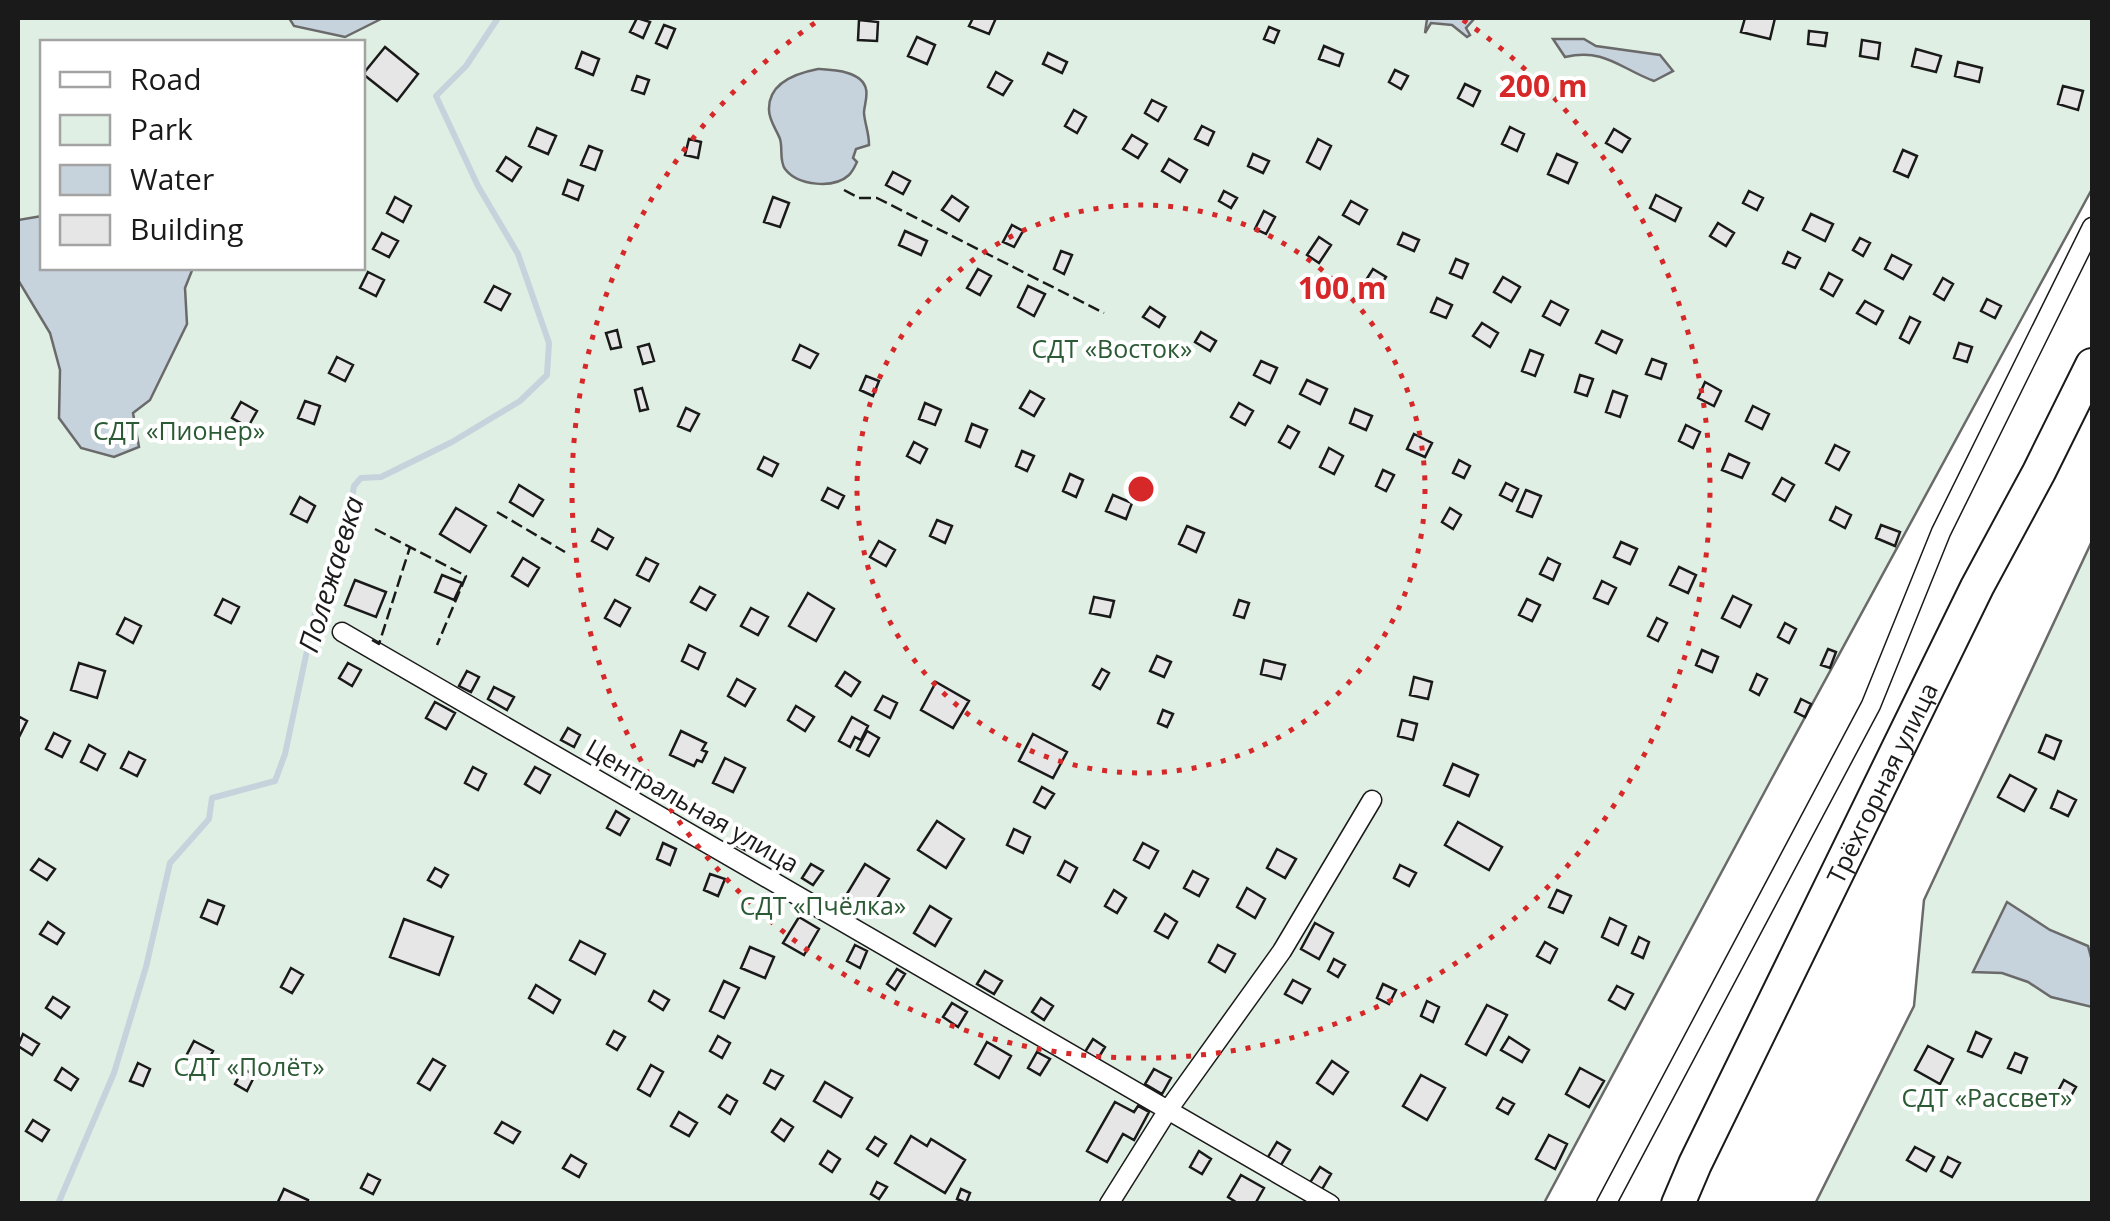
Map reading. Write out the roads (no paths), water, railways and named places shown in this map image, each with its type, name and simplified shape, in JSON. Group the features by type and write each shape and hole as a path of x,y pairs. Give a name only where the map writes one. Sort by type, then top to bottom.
{"highway":[{"name":"Трёхгорная улица","path":"1678,1204 1977,587 2040,472 2092,365"}],"street":[{"path":"1606,1204 1871,705 1941,532 2092,227"},
{"name":"Центральная улица","path":"342,632 1330,1204"},
{"path":"1109,1204 1168,1110 1282,951 1372,800"}],"water":[{"path":"289,18 383,18 345,37 294,26"},
{"path":"1423,18 1474,19 1466,28 1470,35 1467,37 1452,25 1431,23 1425,33 1427,19"},
{"path":"1553,39 1584,39 1596,46 1660,55 1673,71 1654,81 1602,57 1565,57"},
{"path":"818,69 853,75 863,83 866,92 864,113 869,145 856,149 853,158 857,162 849,175 826,184 798,179 785,169 780,139 769,110 779,86"},
{"path":"40,216 40,270 192,270 185,288 187,324 150,400 133,413 139,447 114,457 81,448 59,418 60,370 50,333 18,280 18,220"},
{"path":"2007,902 2050,930 2088,946 2092,961 2092,1007 2051,997 2028,982 2002,973 1973,972"}],"waterway":[{"name":"Полежаевка","path":"58,1204 114,1073 146,967 170,863 209,819 212,798 275,781 285,754 318,599 350,510 354,486 361,478 381,477 452,442 520,401 547,375 549,343 518,254 478,186 436,96 466,66 498,18"}],"park label":[{"name":"СДТ «Восток»","path":"1112,348"},
{"name":"СДТ «Пионер»","path":"179,430"},
{"name":"СДТ «Пчёлка»","path":"823,905"},
{"name":"СДТ «Полёт»","path":"249,1066"},
{"name":"СДТ «Рассвет»","path":"1987,1097"}]}
